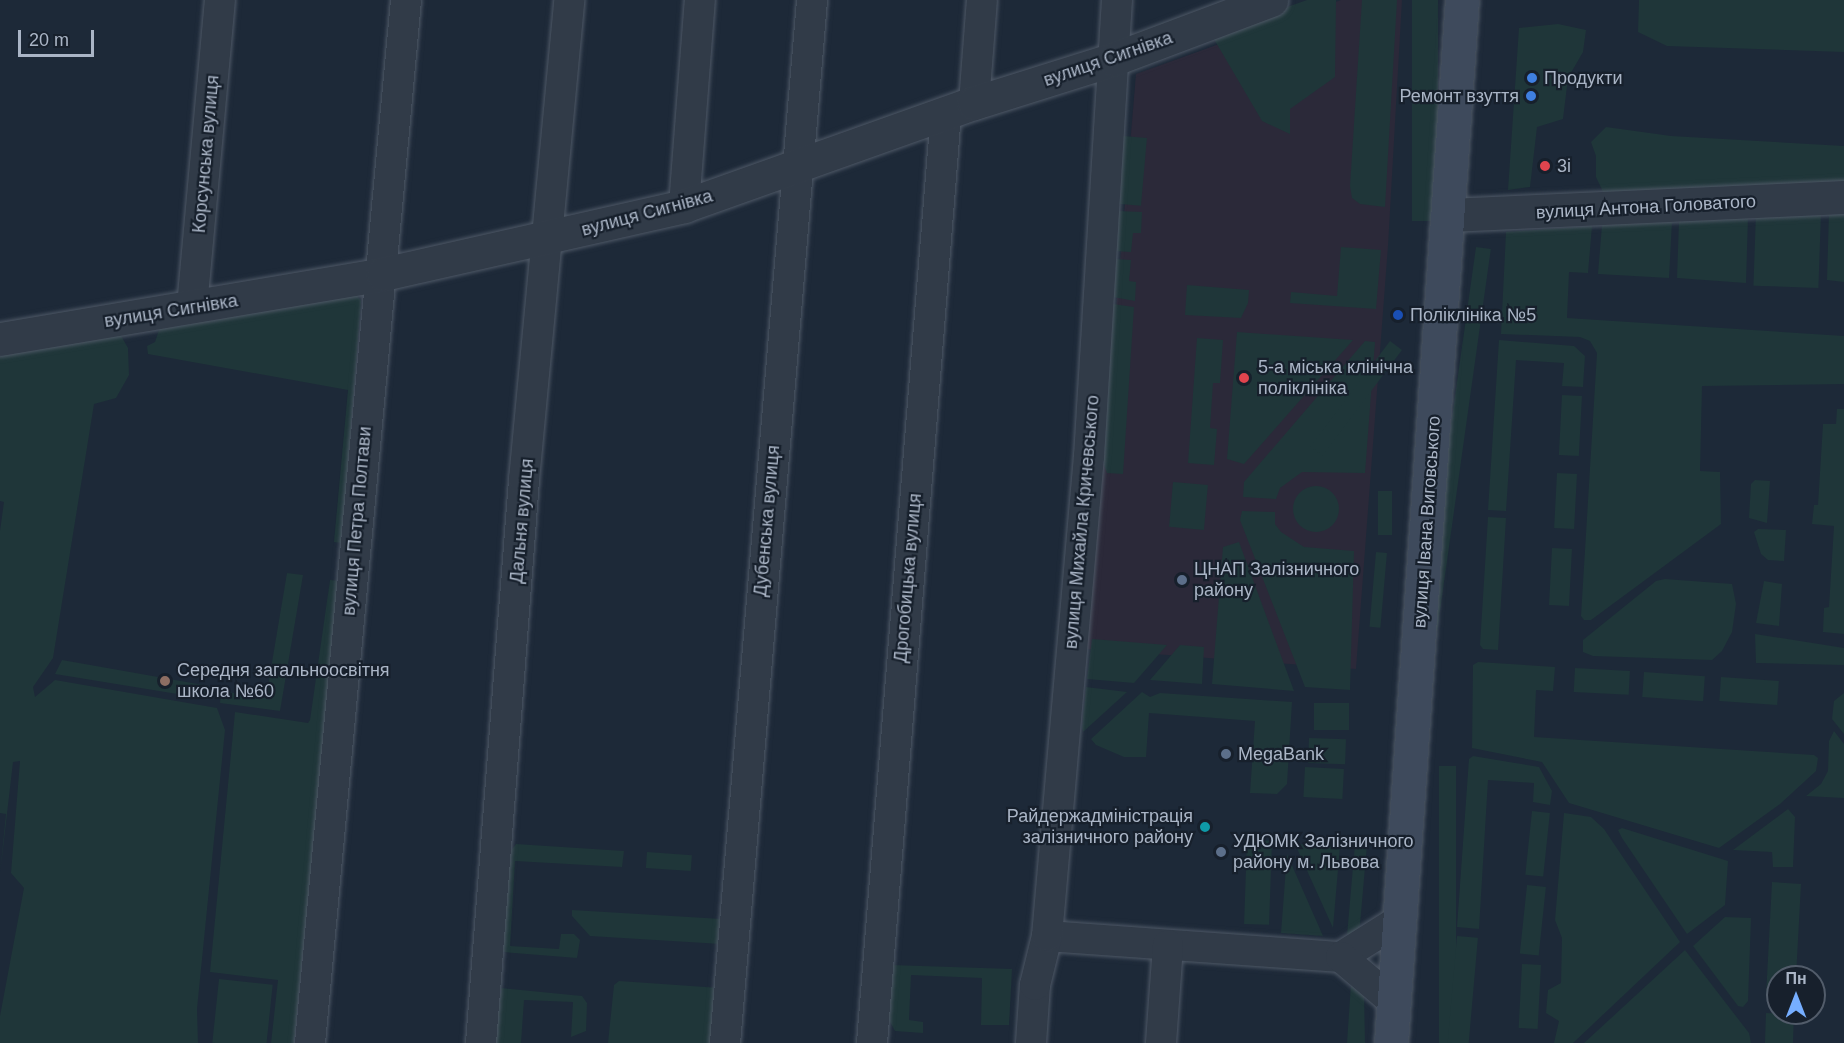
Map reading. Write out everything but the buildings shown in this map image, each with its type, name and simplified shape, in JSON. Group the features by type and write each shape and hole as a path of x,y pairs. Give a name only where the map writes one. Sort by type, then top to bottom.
{"main road":[{"name":"вулиця Івана Виговського","path":"1391,1043 1462,0"}],"street":[{"name":"Корсунська вулиця","path":"192,307 220,0"},
{"name":"вулиця Петра Полтави","path":"310,1043 379,282 383,274 406,0"},
{"name":"Дальня вулиця","path":"481,1043 524,480 550,239 569,0"},
{"path":"684,206 700,0"},
{"name":"Дубенська вулиця","path":"725,1043 767,511 800,168 812,0"},
{"name":"Дрогобицька вулиця","path":"872,1043 960,108 981,0"},
{"name":"вулиця Михайла Кричевського","path":"1031,1043 1035,985 1047,936 1089,457 1118,0"},
{"name":"вулиця Сигнівка","path":"0,339 383,274 550,239 684,206 800,168 960,108 1114,58 1271,0"},
{"name":"вулиця Антона Головатого","path":"1449,215 1844,197"},
{"path":"1047,936 1341,957 1400,920"},
{"path":"1161,1043 1168,945"},
{"path":"1341,957 1394,1002"}],"shaded area":[{"name":"5-а міська клінічна поліклініка","path":"1341,0 1402,0 1388,246 1356,669 1087,649 1136,74"}],"green space":[{"path":"1307,0 1336,0 1335,77 1290,109 1290,134 1262,121 1211,34"},
{"path":"1362,0 1397,0 1385,207 1360,204 1352,198 1350,186"},
{"path":"1412,0 1438,0 1438,221 1412,221"},
{"path":"1639,0 1844,0 1844,52 1667,46 1638,32"},
{"path":"1558,24 1586,30 1583,52 1568,78 1563,119 1537,127 1530,187 1508,190 1519,28"},
{"path":"1606,127 1671,136 1844,146 1844,183 1605,196 1596,177 1596,156 1591,142"},
{"path":"1123,136 1147,138 1141,206 1117,204"},
{"path":"1118,211 1142,212 1141,233 1133,233 1131,252 1114,251"},
{"path":"1756,211 1821,213 1818,288 1753,286"},
{"path":"1844,211 1844,282 1827,280 1829,212"},
{"path":"1748,217 1746,283 1677,278 1679,221"},
{"path":"1672,221 1669,278 1598,274 1602,225"},
{"path":"1592,226 1588,273 1569,272 1567,318 1844,336 1844,384 1702,386 1700,471 1720,472 1721,524 1591,620 1584,620 1581,616 1597,353 1590,341 1580,337 1501,334 1506,232"},
{"path":"1341,247 1381,250 1376,309 1290,303 1291,292 1337,296"},
{"path":"1476,247 1491,249 1437,631 1422,629"},
{"path":"1116,259 1131,260 1129,281 1136,282 1135,301 1113,297"},
{"path":"1187,285 1249,290 1248,303 1241,318 1185,315"},
{"path":"355,292 361,301 342,543 334,542 348,390 148,354 147,346 155,342 160,327"},
{"path":"1113,304 1134,307 1123,474 1107,473 1100,455"},
{"path":"1237,332 1353,340 1244,464 1227,459"},
{"path":"120,334 128,348 129,375 116,398 94,404 53,658 33,687 35,697 55,680 217,708 225,730 197,1009 198,1043 0,1043 0,1016 24,888 11,873 20,761 13,762 0,874 6,814 0,813 0,531 4,502 0,501 0,355"},
{"path":"1197,338 1223,340 1220,383 1213,383 1210,428 1217,429 1214,465 1188,463"},
{"path":"1499,340 1574,346 1585,356 1583,387 1562,386 1564,363 1516,360 1506,511 1488,510"},
{"path":"1365,341 1375,342 1365,473 1302,472 1280,488 1276,499 1243,497 1244,482"},
{"path":"1390,341 1402,350 1323,455 1311,446"},
{"path":"1562,395 1582,396 1579,456 1559,455"},
{"path":"1837,409 1844,409 1844,634 1823,632 1824,608 1829,607 1834,526 1812,524 1814,505 1818,505 1823,424 1836,424"},
{"path":"1557,473 1577,474 1574,529 1554,528"},
{"path":"1755,480 1770,481 1767,523 1749,518 1751,484"},
{"path":"1173,482 1208,485 1204,530 1169,527"},
{"path":"1316,486 1332,493 1339,509 1332,525 1316,532 1300,525 1293,509 1300,493"},
{"path":"1378,491 1392,491 1392,535 1378,535"},
{"path":"1242,511 1275,512 1275,524 1281,532 1304,547 1354,551 1350,690 1305,687 1240,520"},
{"path":"1488,517 1506,518 1498,650 1483,649 1480,645"},
{"path":"1758,529 1786,530 1784,561 1768,560 1761,554 1754,532"},
{"path":"1239,542 1294,691 1212,684 1223,547"},
{"path":"1552,548 1572,549 1569,606 1549,605"},
{"path":"1376,552 1387,553 1380,628 1369,627"},
{"path":"287,573 303,575 280,711 220,703 221,691 266,698"},
{"path":"1665,579 1732,584 1736,604 1732,632 1722,651 1712,660 1593,656 1583,652 1583,640 1656,581"},
{"path":"330,580 340,581 294,1043 271,1043 278,980 210,972 235,712 308,723"},
{"path":"1764,581 1782,584 1779,626 1756,623"},
{"path":"1755,634 1844,648 1844,665 1756,663"},
{"path":"1092,639 1167,645 1134,683 1087,679"},
{"path":"1180,645 1204,647 1202,684 1150,680"},
{"path":"62,660 209,686 208,699 55,674"},
{"path":"1478,662 1555,667 1553,691 1536,690 1534,737 1814,755 1818,758 1816,771 1780,804 1719,848 1569,803 1542,762 1472,748 1473,665"},
{"path":"1575,668 1630,671 1629,695 1574,692"},
{"path":"1644,672 1705,676 1703,701 1642,697"},
{"path":"1721,677 1779,681 1777,705 1719,701"},
{"path":"1086,687 1127,692 1083,732 1082,727"},
{"path":"1142,692 1150,697 1160,693 1292,702 1287,784 1277,794 1250,793 1255,721 1149,713 1146,757 1124,757 1096,745 1091,739"},
{"path":"1844,693 1844,734 1832,719 1834,701"},
{"path":"1314,703 1349,703 1349,730 1314,730"},
{"path":"1834,731 1844,744 1844,798 1806,796 1821,784 1828,771 1829,741"},
{"path":"1309,738 1346,739 1345,764 1308,763"},
{"path":"1473,756 1539,767 1552,791 1550,805 1533,802 1534,783 1488,780 1479,929 1457,927 1469,759"},
{"path":"1439,766 1456,766 1456,1043 1439,1043"},
{"path":"1305,767 1344,769 1342,799 1303,797"},
{"path":"1788,809 1795,817 1793,867 1773,867 1772,852 1733,850"},
{"path":"1532,811 1550,813 1543,877 1525,875"},
{"path":"1564,813 1591,817 1604,829 1680,942 1573,1043 1554,1043 1559,1021 1546,1013 1548,990 1561,983 1562,938 1555,920"},
{"path":"1622,828 1728,861 1725,905 1687,934 1622,838 1618,830"},
{"path":"1247,840 1272,841 1269,925 1244,924"},
{"path":"516,844 624,851 622,867 515,861 510,946 559,949 561,934 574,934 580,940 577,958 503,952 510,852"},
{"path":"1295,844 1340,846 1333,928"},
{"path":"1355,844 1367,845 1359,940 1347,939"},
{"path":"647,852 692,855 691,871 646,868"},
{"path":"1287,854 1323,936 1281,933"},
{"path":"1772,882 1801,884 1797,965 1768,965"},
{"path":"1527,885 1546,887 1539,956 1520,954"},
{"path":"572,910 722,919 721,944 590,936 572,916"},
{"path":"1725,917 1751,918 1748,1001 1743,1007 1738,1006 1693,946"},
{"path":"1457,936 1478,938 1469,1043 1448,1043"},
{"path":"1685,950 1749,1033 1751,1043 1584,1043"},
{"path":"1522,964 1541,965 1538,1029 1519,1028"},
{"path":"891,965 1012,969 1009,1025 981,1025 982,978 911,975 909,1020 923,1022 923,1033 895,1031 889,1020"},
{"path":"219,979 273,985 267,1043 212,1043"},
{"path":"619,981 720,988 719,1043 608,1043 614,985"},
{"path":"1351,984 1364,992 1365,1043 1347,1043"},
{"path":"501,988 582,996 587,1003 586,1031 571,1037 573,1002 524,1000 521,1043 495,1043"},
{"path":"1766,1013 1766,1025 1794,1025 1793,1043 1765,1043"}],"place":[{"name":"Продукти","path":"1532,78"},
{"name":"Ремонт взуття","path":"1531,96"},
{"name":"3і","path":"1545,166"},
{"name":"Поліклініка №5","path":"1398,315"},
{"name":"5-а міська клінічна поліклініка","path":"1244,378"},
{"name":"ЦНАП Залізничного району","path":"1182,580"},
{"name":"Середня загальноосвітня школа №60","path":"165,681"},
{"name":"MegaBank","path":"1226,754"},
{"name":"Райдержадміністрація залізничного району","path":"1205,827"},
{"name":"УДЮМК Залізничного району м. Львова","path":"1221,852"}]}
